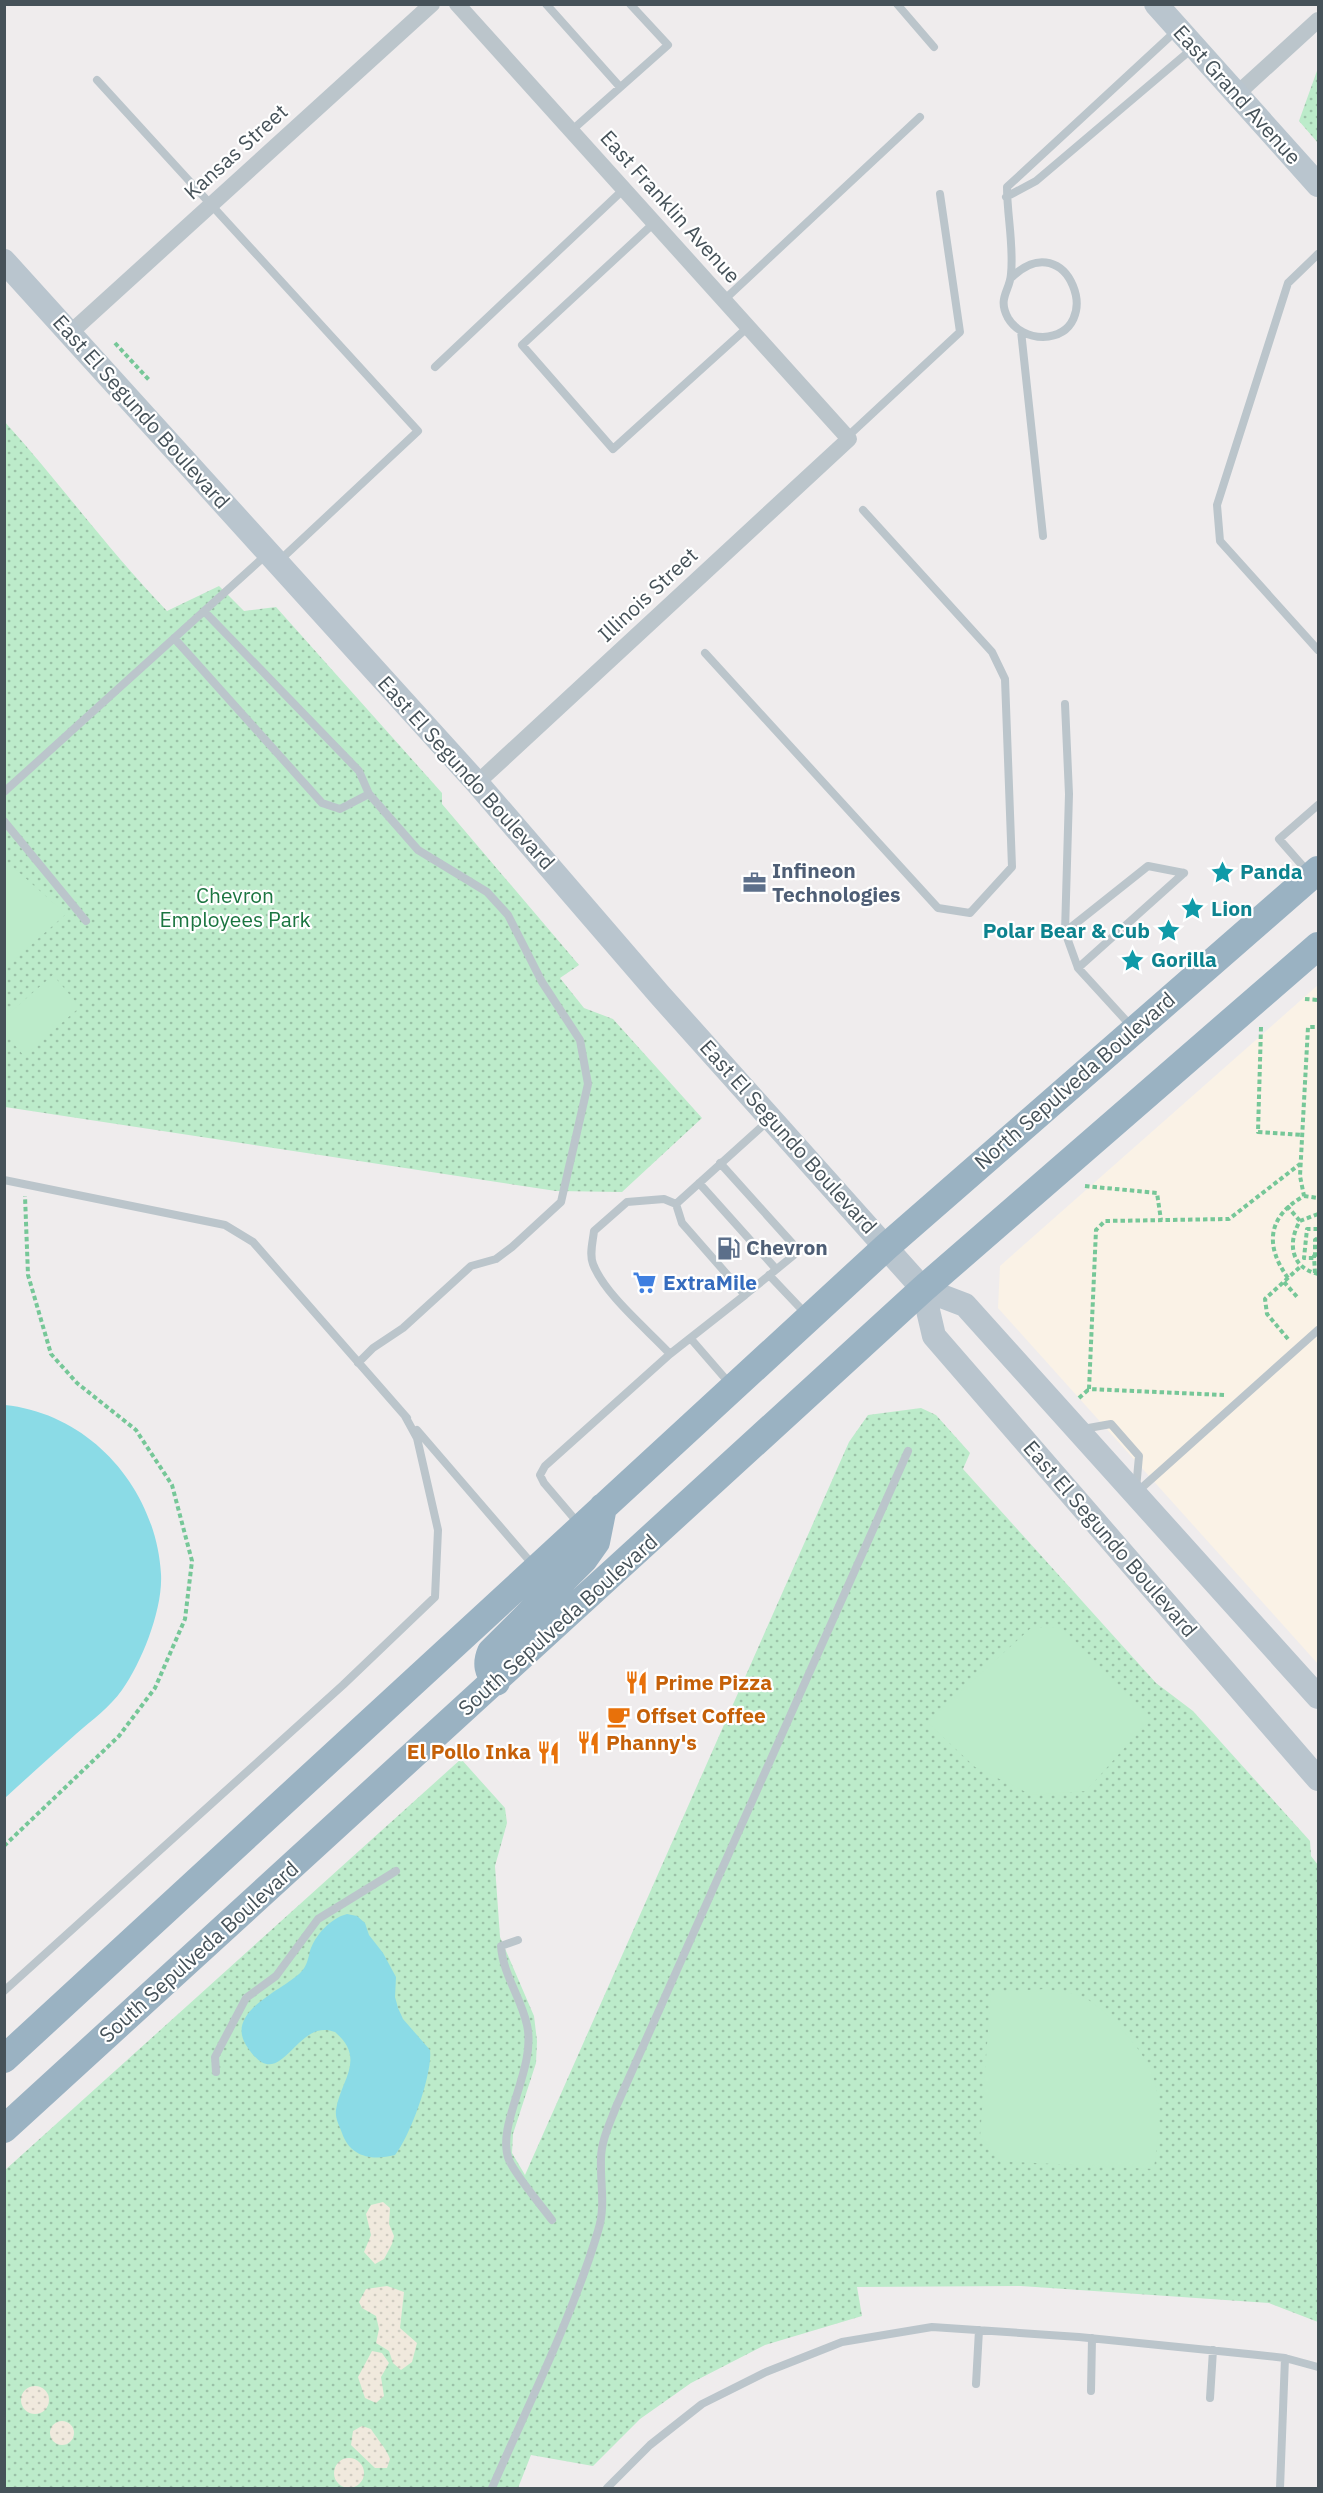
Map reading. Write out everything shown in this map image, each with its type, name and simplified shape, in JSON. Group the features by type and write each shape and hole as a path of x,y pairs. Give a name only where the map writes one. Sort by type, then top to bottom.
{"highway":[{"name":"North Sepulveda Boulevard","path":"886,1247 1315,873"},
{"path":"923,1289 1318,946"},
{"path":"4,2059 886,1247"},
{"name":"South Sepulveda Boulevard","path":"4,2129 496,1682 923,1289"},
{"path":"496,1682 490,1674 487,1662 491,1652 584,1559 597,1542 603,1507"}],"main road":[{"name":"East Grand Avenue","path":"1156,4 1318,184"},
{"name":"East El Segundo Boulevard","path":"4,261 477,783 923,1289 964,1305 1318,1697"},
{"name":"East El Segundo Boulevard","path":"923,1289 933,1336 1318,1779"}],"street":[{"name":"Kansas Street","path":"70,333 432,4"},
{"name":"East Franklin Avenue","path":"457,4 848,438"},
{"path":"1237,94 1318,20"},
{"name":"Illinois Street","path":"477,783 848,438"}],"lane":[{"path":"546,4 620,87"},
{"path":"571,131 668,45 630,4"},
{"path":"897,4 934,47"},
{"path":"1011,277 1030,264 1053,265 1063,270 1076,289 1076,311 1063,330 1047,337 1029,335 1021,331 1005,310 1004,293 1011,277 1007,187 1178,29"},
{"path":"1006,197 1036,181 1195,47"},
{"path":"4,792 204,611 273,558 418,431 97,80"},
{"path":"724,300 920,117"},
{"path":"435,367 624,189"},
{"path":"848,438 960,332 940,194"},
{"path":"654,223 522,345 613,449 748,327"},
{"path":"1318,254 1288,283 1217,505 1220,541 1318,650"},
{"path":"1021,331 1043,536"},
{"path":"705,652 938,908 970,913 1012,867 1005,679 992,652 862,510"},
{"path":"204,611 359,771 369,794 418,850 487,892 508,915 542,982 580,1040 588,1084 561,1202 496,1259 471,1266 403,1328 373,1348 358,1363"},
{"path":"174,638 322,803 340,809 369,794"},
{"path":"1065,704 1069,794 1065,932 1078,968 1134,1029"},
{"path":"1315,873 1280,839 1318,805"},
{"path":"4,821 86,921"},
{"path":"1065,932 1148,866 1184,873 1078,968"},
{"path":"676,1204 770,1118"},
{"path":"582,1527 544,1483 540,1475 545,1466 670,1354 794,1255 792,1243 720,1163"},
{"path":"4,1180 225,1225 253,1242 537,1569"},
{"path":"699,1183 809,1318"},
{"path":"670,1354 603,1282 592,1262 592,1251 594,1231 627,1202 664,1199 676,1204"},
{"path":"676,1204 682,1224 745,1295"},
{"path":"1135,1494 1318,1330"},
{"path":"691,1339 734,1387"},
{"path":"4,1991 344,1684 435,1598 438,1530 417,1438 405,1416"},
{"path":"492,2488 579,2287 599,2230 604,2201 600,2158 603,2141 616,2107 908,1451"},
{"path":"216,2072 215,2057 246,1998 276,1976 318,1919 396,1871"},
{"path":"518,1940 501,1946 502,1962 527,2025 529,2051 506,2137 509,2160 552,2220"},
{"path":"607,2488 650,2445 695,2409 766,2372 842,2342 932,2327 1092,2338 1213,2350 1285,2358 1318,2367"},
{"path":"976,2385 979,2330"},
{"path":"1091,2391 1092,2338"},
{"path":"1210,2398 1213,2350"},
{"path":"1280,2488 1285,2358"}],"path":[{"path":"115,344 150,381"},
{"path":"1305,999 1318,1000"},
{"path":"1261,1027 1258,1132 1302,1135"},
{"path":"1304,1196 1300,1164 1308,1027 1318,1027"},
{"path":"1089,1389 1096,1230 1105,1221 1229,1219 1300,1164"},
{"path":"4,1846 119,1736 156,1688 185,1619 192,1561 172,1485 136,1430 77,1383 51,1354 28,1275 24,1183"},
{"path":"1085,1186 1157,1193 1161,1220"},
{"path":"1288,1278 1273,1248 1273,1230 1287,1206 1304,1196 1318,1197"},
{"path":"1287,1206 1300,1221"},
{"path":"1317,1274 1301,1266 1292,1249 1292,1240 1300,1221 1318,1214"},
{"path":"1318,1229 1307,1229 1304,1258 1315,1258 1315,1240 1318,1238"},
{"path":"1317,1274 1314,1257 1318,1252"},
{"path":"1291,1342 1267,1314 1265,1299 1301,1266"},
{"path":"1284,1282 1298,1298"},
{"path":"1079,1398 1089,1389 1228,1395"}],"shaded area":[{"path":"1318,985 1318,1664 998,1308 1000,1266"}],"green space":[{"path":"1318,68 1318,143 1299,121"},
{"name":"Chevron Employees Park","path":"4,421 125,565 167,611 219,586 244,611 276,607 442,793 442,804 579,965 560,978 584,1008 613,1019 702,1118 622,1192 556,1191 5,1107"},
{"path":"5,860 66,914 5,968"},
{"path":"53,975 80,1007 24,1056 5,1033 5,1017"},
{"path":"921,1408 936,1415 970,1453 963,1469 1156,1683 1193,1711 1310,1841 1311,1856 1318,1865 1318,2322 1269,2303 1021,2286 857,2287 862,2316 765,2345 691,2383 640,2419 593,2466 531,2455 518,2488 5,2488 4,2171 461,1759 505,1808 507,1823 495,1866 500,1937 534,2016 537,2041 536,2063 513,2134 512,2153 525,2175 849,1442 868,1415"},
{"path":"1061,1627 1151,1718 1086,1791 1032,1795 975,1767 927,1722 1031,1628"},
{"path":"1046,1989 1078,1995 1092,2002 1124,2032 1148,2065 1158,2096 1159,2112 1154,2169 999,2161 980,2137 991,1992"}],"sand":[{"path":"383,2202 390,2208 389,2224 394,2236 384,2259 375,2264 364,2252 371,2235 366,2214 371,2205"},
{"path":"387,2286 404,2292 400,2328 417,2343 412,2362 401,2370 393,2363 389,2351 376,2343 379,2329 376,2316 362,2308 359,2302 366,2289"},
{"path":"372,2351 382,2353 389,2363 381,2377 384,2396 376,2403 365,2398 358,2377"},
{"path":"35,2386 45,2390 49,2400 45,2410 35,2414 25,2410 21,2400 25,2390"},
{"path":"62,2421 71,2424 74,2433 71,2442 62,2445 53,2442 50,2433 53,2424"},
{"path":"362,2426 371,2429 386,2451 390,2459 387,2468 375,2468 351,2445 353,2431"},
{"path":"349,2458 355,2459 363,2467 363,2479 355,2487 349,2488 343,2487 335,2479 334,2473 335,2467 343,2459"}],"water":[{"path":"5,1405 36,1411 65,1423 91,1440 113,1461 132,1486 147,1513 156,1543 161,1588 150,1635 137,1665 122,1690 106,1708 5,1798"},
{"path":"347,1914 357,1916 365,1923 369,1935 383,1953 396,1977 395,1997 403,2019 430,2050 428,2074 413,2120 395,2155 386,2157 370,2157 356,2152 350,2147 342,2133 336,2110 350,2061 344,2042 335,2032 321,2030 309,2035 279,2061 269,2064 258,2060 246,2045 242,2033 243,2022 250,2012 259,2002 301,1972 306,1965 312,1945 320,1933 335,1919"}],"place":[{"name":"Panda","path":"1222,872"},
{"name":"Infineon Technologies","path":"754,883"},
{"name":"Lion","path":"1193,909"},
{"name":"Polar Bear & Cub","path":"1168,931"},
{"name":"Gorilla","path":"1133,960"},
{"name":"Chevron","path":"728,1248"},
{"name":"ExtraMile","path":"645,1283"},
{"name":"Prime Pizza","path":"637,1683"},
{"name":"Offset Coffee","path":"618,1716"},
{"name":"Phanny's","path":"588,1743"},
{"name":"El Pollo Inka","path":"549,1752"}]}
